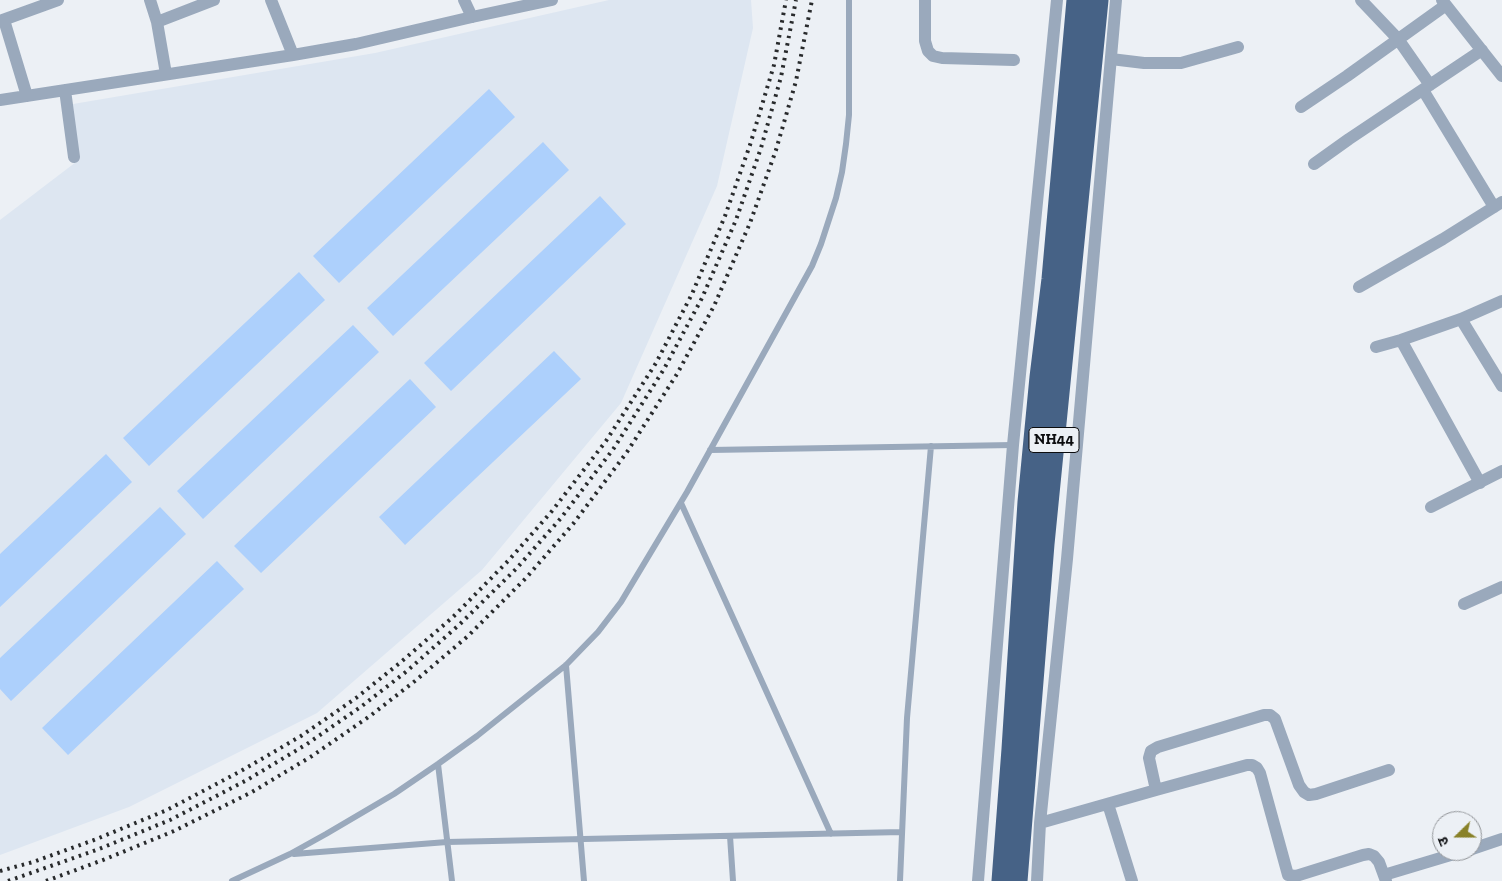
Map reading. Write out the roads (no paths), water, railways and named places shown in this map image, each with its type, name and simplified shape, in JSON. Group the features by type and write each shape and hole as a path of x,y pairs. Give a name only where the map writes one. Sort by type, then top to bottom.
{"highway":[{"name":"NH44","path":"1002,881 1028,502 1052,279 1077,0"},
{"name":"NH44","path":"1017,881 1044,544 1098,0"}],"street":[{"path":"27,96 2,21 58,0"},
{"path":"150,0 157,22 166,74"},
{"path":"157,22 214,0"},
{"path":"271,0 293,55"},
{"path":"464,0 472,17"},
{"path":"0,100 356,44 552,0"},
{"path":"924,0 925,41 928,50 933,56 942,58 1014,60"},
{"path":"978,881 1013,444 1058,0"},
{"path":"1037,881 1040,824 1067,559 1116,0"},
{"path":"1359,287 1443,239 1498,204 1398,39 1361,0"},
{"path":"1301,107 1398,39 1444,2 1502,76"},
{"path":"1111,60 1144,63 1181,63 1238,48"},
{"path":"1314,164 1482,50"},
{"path":"65,90 74,156"},
{"path":"1376,347 1401,340 1502,301"},
{"path":"1461,318 1502,386"},
{"path":"1401,340 1480,483"},
{"path":"1431,507 1502,472"},
{"path":"1464,604 1502,587"},
{"path":"1156,790 1149,758 1151,751 1158,747 1264,715 1270,715 1275,719 1298,785 1309,795 1389,770"},
{"path":"1040,824 1156,790 1246,765 1252,765 1260,773 1288,875 1296,876 1369,854 1374,856 1379,862 1385,878 1435,861"},
{"path":"1108,804 1132,881"},
{"path":"1482,846 1502,840"}],"lane":[{"path":"232,881 290,854 359,816 438,764 477,736 566,665 598,632 621,602 681,502 812,266 821,244 836,198 842,172 849,115 849,0"},
{"path":"710,450 1013,444"},
{"path":"900,881 906,718 931,446"},
{"path":"681,502 831,834"},
{"path":"566,665 584,881"},
{"path":"438,764 452,881"},
{"path":"290,854 447,842 902,832"},
{"path":"730,836 733,881"}],"railway":[{"path":"0,871 33,862 94,840 167,810 241,771 301,736 356,698 401,662 453,617 509,560 552,511 606,441 656,363 692,294 725,216 750,145 774,65 786,0"},
{"path":"8,881 99,849 170,820 247,780 307,744 362,706 407,671 460,624 516,569 561,518 614,448 664,369 702,298 736,220 761,148 781,77 796,0"},
{"path":"46,881 174,831 252,792 312,756 370,716 468,636 526,578 573,524 627,452 677,374 714,306 750,223 776,150 796,81 812,0"}]}
